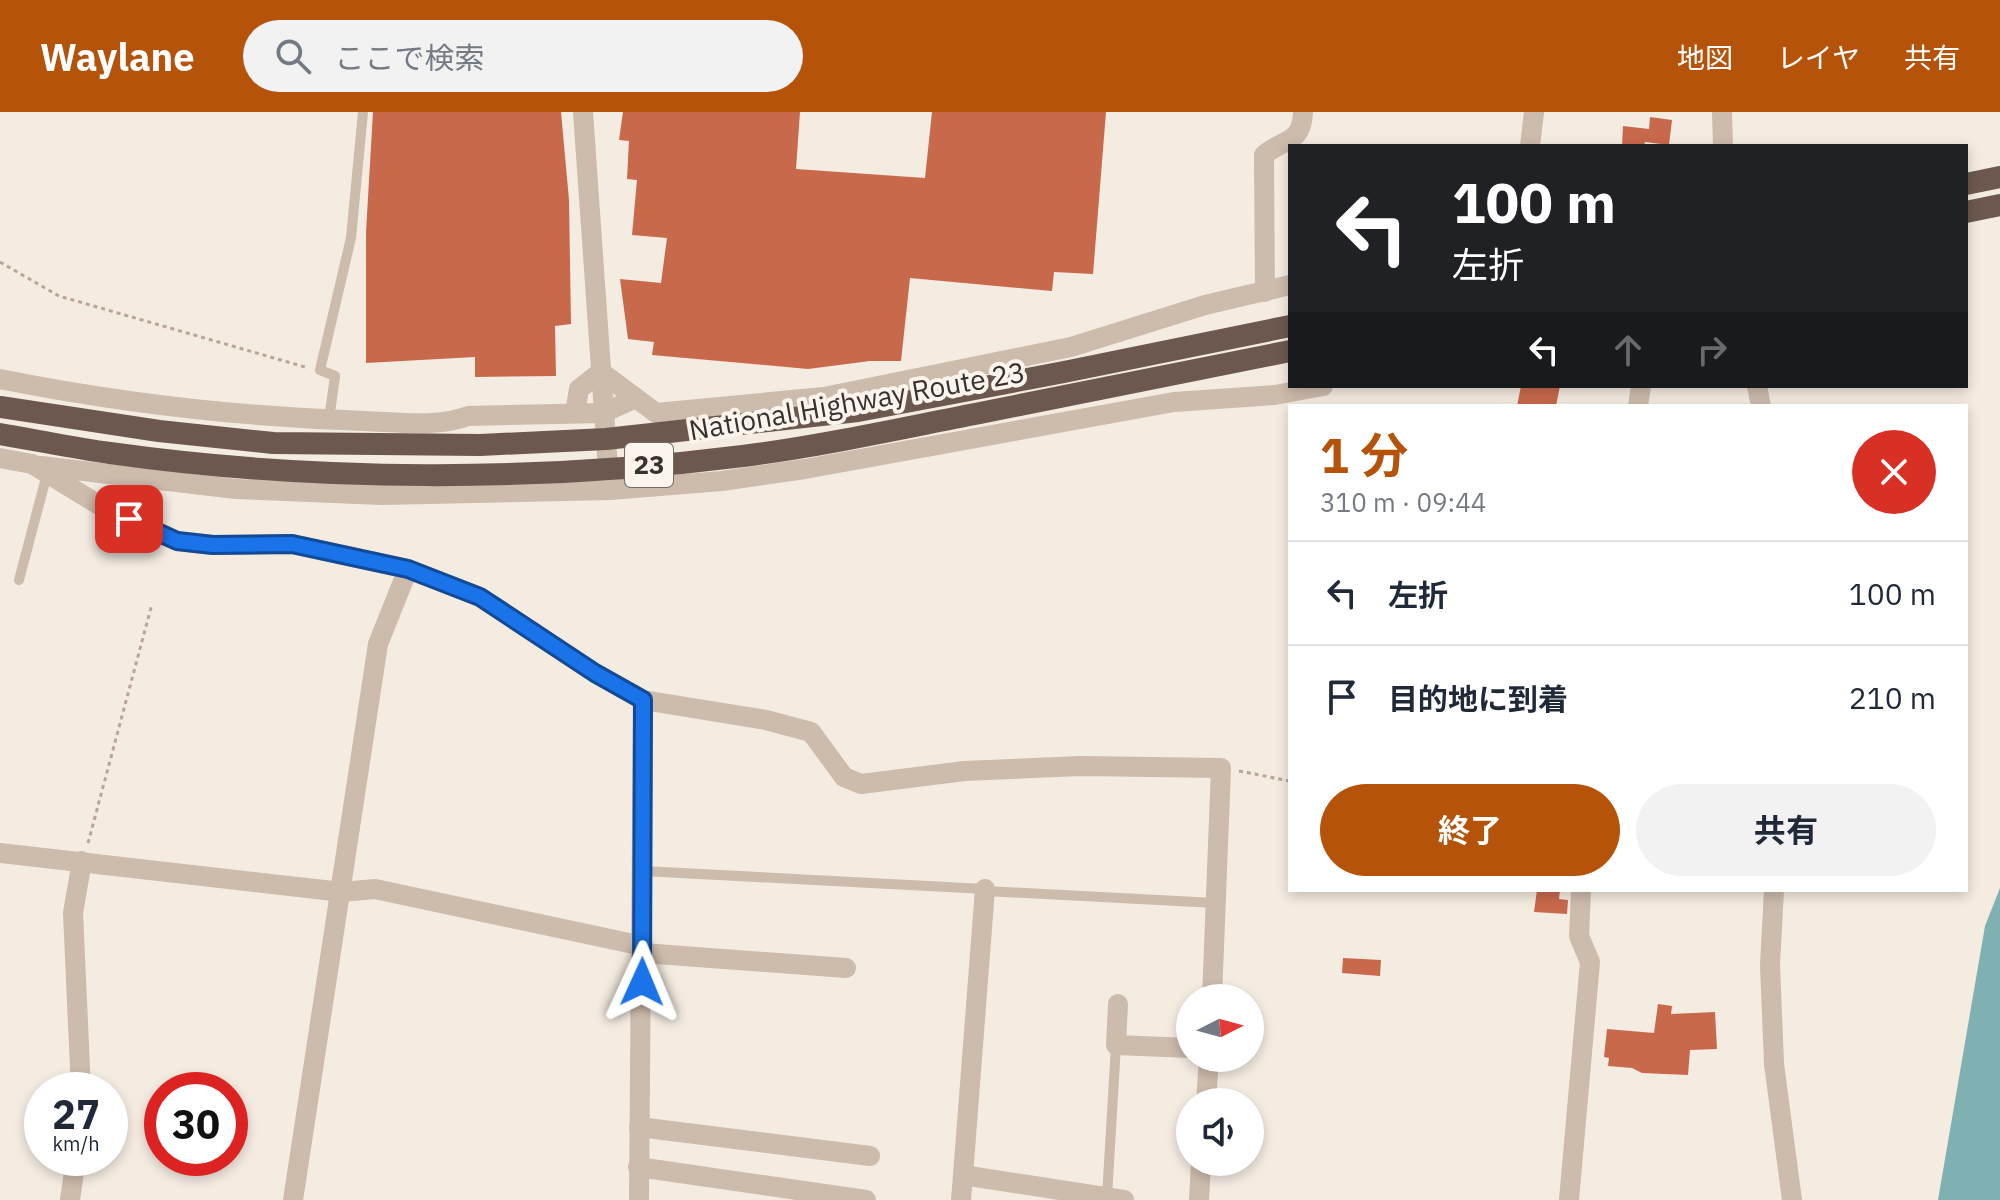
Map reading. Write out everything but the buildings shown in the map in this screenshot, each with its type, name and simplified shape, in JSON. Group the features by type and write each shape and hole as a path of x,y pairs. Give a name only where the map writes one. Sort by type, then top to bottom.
{"highway":[{"path":"1968,184 2000,177"},
{"path":"1968,212 2000,205"},
{"name":"National Highway Route 23","path":"0,407 159,431 273,443 454,445 606,439 858,411 1288,326"},
{"name":"National Highway Route 23","path":"0,434 111,453 210,464 351,473 494,475 608,469 744,456 843,440 1288,351"}],"street":[{"path":"583,112 608,469"},
{"path":"1265,292 1264,155 1298,134 1302,128 1303,112"},
{"path":"1530,144 1534,112"},
{"path":"1722,112 1723,144"},
{"path":"601,372 656,413 824,397 1071,347 1205,305 1288,286"},
{"path":"575,413 579,389 601,372"},
{"path":"0,379 140,402 329,420 454,421 468,416 603,413 636,398"},
{"path":"0,458 40,469 236,489 382,495 610,490 722,481 805,469 1174,402 1275,395 1312,388"},
{"path":"454,421 454,445"},
{"path":"40,469 104,508 177,541 213,545 292,544 408,569 480,597 595,673 643,700 766,720 811,732 844,777 861,784 964,771 1081,766 1221,768 1212,984"},
{"path":"293,1200 378,644 408,569"},
{"path":"639,1200 643,700"},
{"path":"0,853 342,892 375,889 643,950 846,968"},
{"path":"80,1072 73,913 82,861"},
{"path":"961,1200 985,890"},
{"path":"1569,1200 1590,962 1579,936 1581,892"},
{"path":"1774,892 1770,965 1774,1064 1792,1200"},
{"path":"1118,1004 1116,1045 1176,1047"},
{"path":"639,1127 870,1156"},
{"path":"638,1167 866,1200"},
{"path":"963,1175 1115,1198"},
{"path":"70,1200 73,1176"},
{"path":"1199,1200 1200,1176"}],"lane":[{"path":"329,420 335,376 320,370 351,238 363,112"},
{"path":"19,580 40,469"},
{"path":"643,871 1215,903"},
{"path":"1115,1198 1116,1045"}],"path":[{"path":"0,262 59,296 320,370"},
{"path":"82,861 152,604"},
{"path":"1221,768 1288,781"}],"water":[{"path":"2000,888 2000,1200 1938,1200 1985,926"}],"route":[{"path":"129,519 177,541 213,545 292,544 408,569 480,597 595,673 643,700 642,982"}]}
